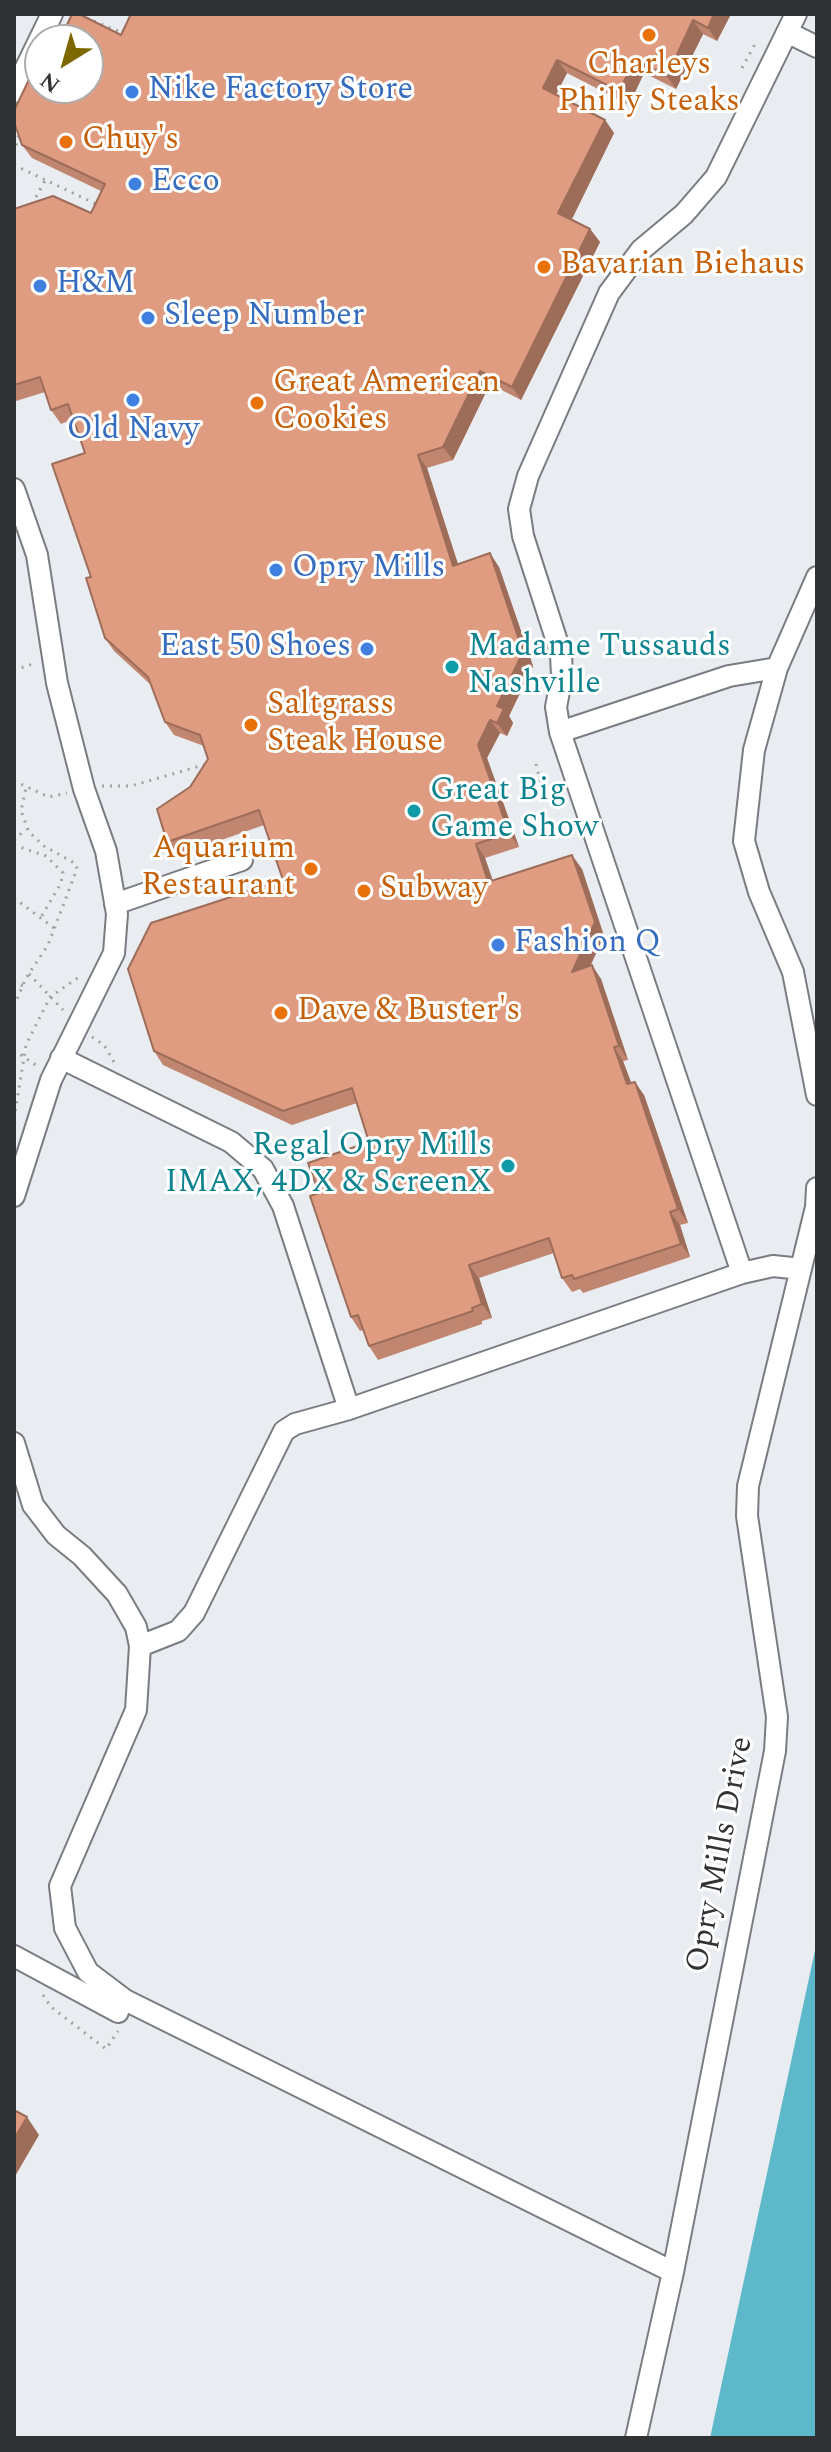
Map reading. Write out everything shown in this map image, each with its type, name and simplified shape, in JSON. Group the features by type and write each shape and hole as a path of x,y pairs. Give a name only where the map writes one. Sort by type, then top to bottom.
{"lane":[{"path":"14,92 62,15"},
{"path":"742,1273 560,732 556,707 562,676 561,654 523,536 519,509 528,476 609,293 641,250 670,227 716,177 792,23 817,47"},
{"path":"14,489 37,555 57,683 84,789 106,851 115,904 114,953 61,1058 36,1118 14,1196"},
{"path":"817,577 777,668 754,750 745,806 744,841 759,892 793,972 817,1095"},
{"path":"560,732 717,679 777,668"},
{"path":"115,904 242,860"},
{"path":"61,1058 231,1142 263,1169 283,1206 349,1409"},
{"name":"Opry Mills Drive","path":"636,2438 673,2272 775,1751 777,1717 747,1516 748,1486 801,1269 817,1188"},
{"path":"140,1646 178,1631 194,1613 284,1431 295,1424 349,1409 742,1273 773,1266 801,1269"},
{"path":"14,1445 33,1505 56,1535 82,1556 117,1594 136,1627 140,1646 141,1678 136,1710 60,1886 69,1941 88,1972 125,2000 673,2272"},
{"path":"14,1956 118,2012"}],"path":[{"path":"62,15 85,14 129,37"},
{"path":"742,68 755,44"},
{"path":"14,153 20,124"},
{"path":"14,165 108,210"},
{"path":"22,210 31,205 46,179"},
{"path":"14,781 49,797 84,789 131,786 215,762"},
{"path":"536,764 544,796"},
{"path":"14,1006 54,928 76,864 44,846 28,828 21,811 26,788"},
{"path":"28,828 14,842 46,856 64,876 40,919"},
{"path":"58,889 68,893"},
{"path":"14,898 54,928"},
{"path":"14,1119 26,1045 50,997 84,972"},
{"path":"29,974 100,1046 104,1045 114,1062 123,1068"},
{"path":"14,981 23,986"}],"water":[{"path":"817,1941 817,2438 710,2438"}],"building":[{"name":"Opry Mills","path":"72,14 79,14 99,24 67,24"},
{"name":"Opry Mills","path":"131,14 714,14 708,28 693,20 667,76 635,60 619,91 557,60 543,88 605,120 558,213 590,229 512,387 480,371 443,447 418,455 453,566 490,553 523,652 497,706 504,709 497,723 490,720 478,745 509,833 476,844 488,882 572,855 595,922 572,972 592,965 619,1046 614,1047 627,1084 635,1082 678,1209 670,1212 681,1244 574,1279 572,1275 562,1278 549,1238 469,1265 482,1304 472,1308 473,1311 369,1346 358,1315 351,1317 310,1196 319,1193 308,1163 369,1142 352,1088 283,1111 154,1051 128,969 151,923 283,880 259,810 167,842 157,809 190,787 208,759 200,735 165,722 148,677 105,638 86,578 91,577 52,464 85,453 68,404 51,410 40,377 14,385 14,209 53,196 91,213 105,184 22,145 14,122 14,111 24,90 24,104 104,104 104,26 121,35"},
{"path":"14,2110 27,2117 14,2139"}],"place":[{"name":"Charleys Philly Steaks","path":"649,35"},
{"name":"Nike Factory Store","path":"132,92"},
{"name":"Chuy's","path":"66,142"},
{"name":"Ecco","path":"135,184"},
{"name":"Bavarian Biehaus","path":"544,267"},
{"name":"H&M","path":"40,286"},
{"name":"Sleep Number","path":"148,318"},
{"name":"Old Navy","path":"133,400"},
{"name":"Great American Cookies","path":"257,403"},
{"name":"Opry Mills","path":"276,570"},
{"name":"East 50 Shoes","path":"367,649"},
{"name":"Madame Tussauds Nashville","path":"452,667"},
{"name":"Saltgrass Steak House","path":"251,725"},
{"name":"Great Big Game Show","path":"414,811"},
{"name":"Aquarium Restaurant","path":"311,869"},
{"name":"Subway","path":"364,891"},
{"name":"Fashion Q","path":"498,945"},
{"name":"Dave & Buster's","path":"281,1013"},
{"name":"Regal Opry Mills IMAX, 4DX & ScreenX","path":"508,1166"}]}
